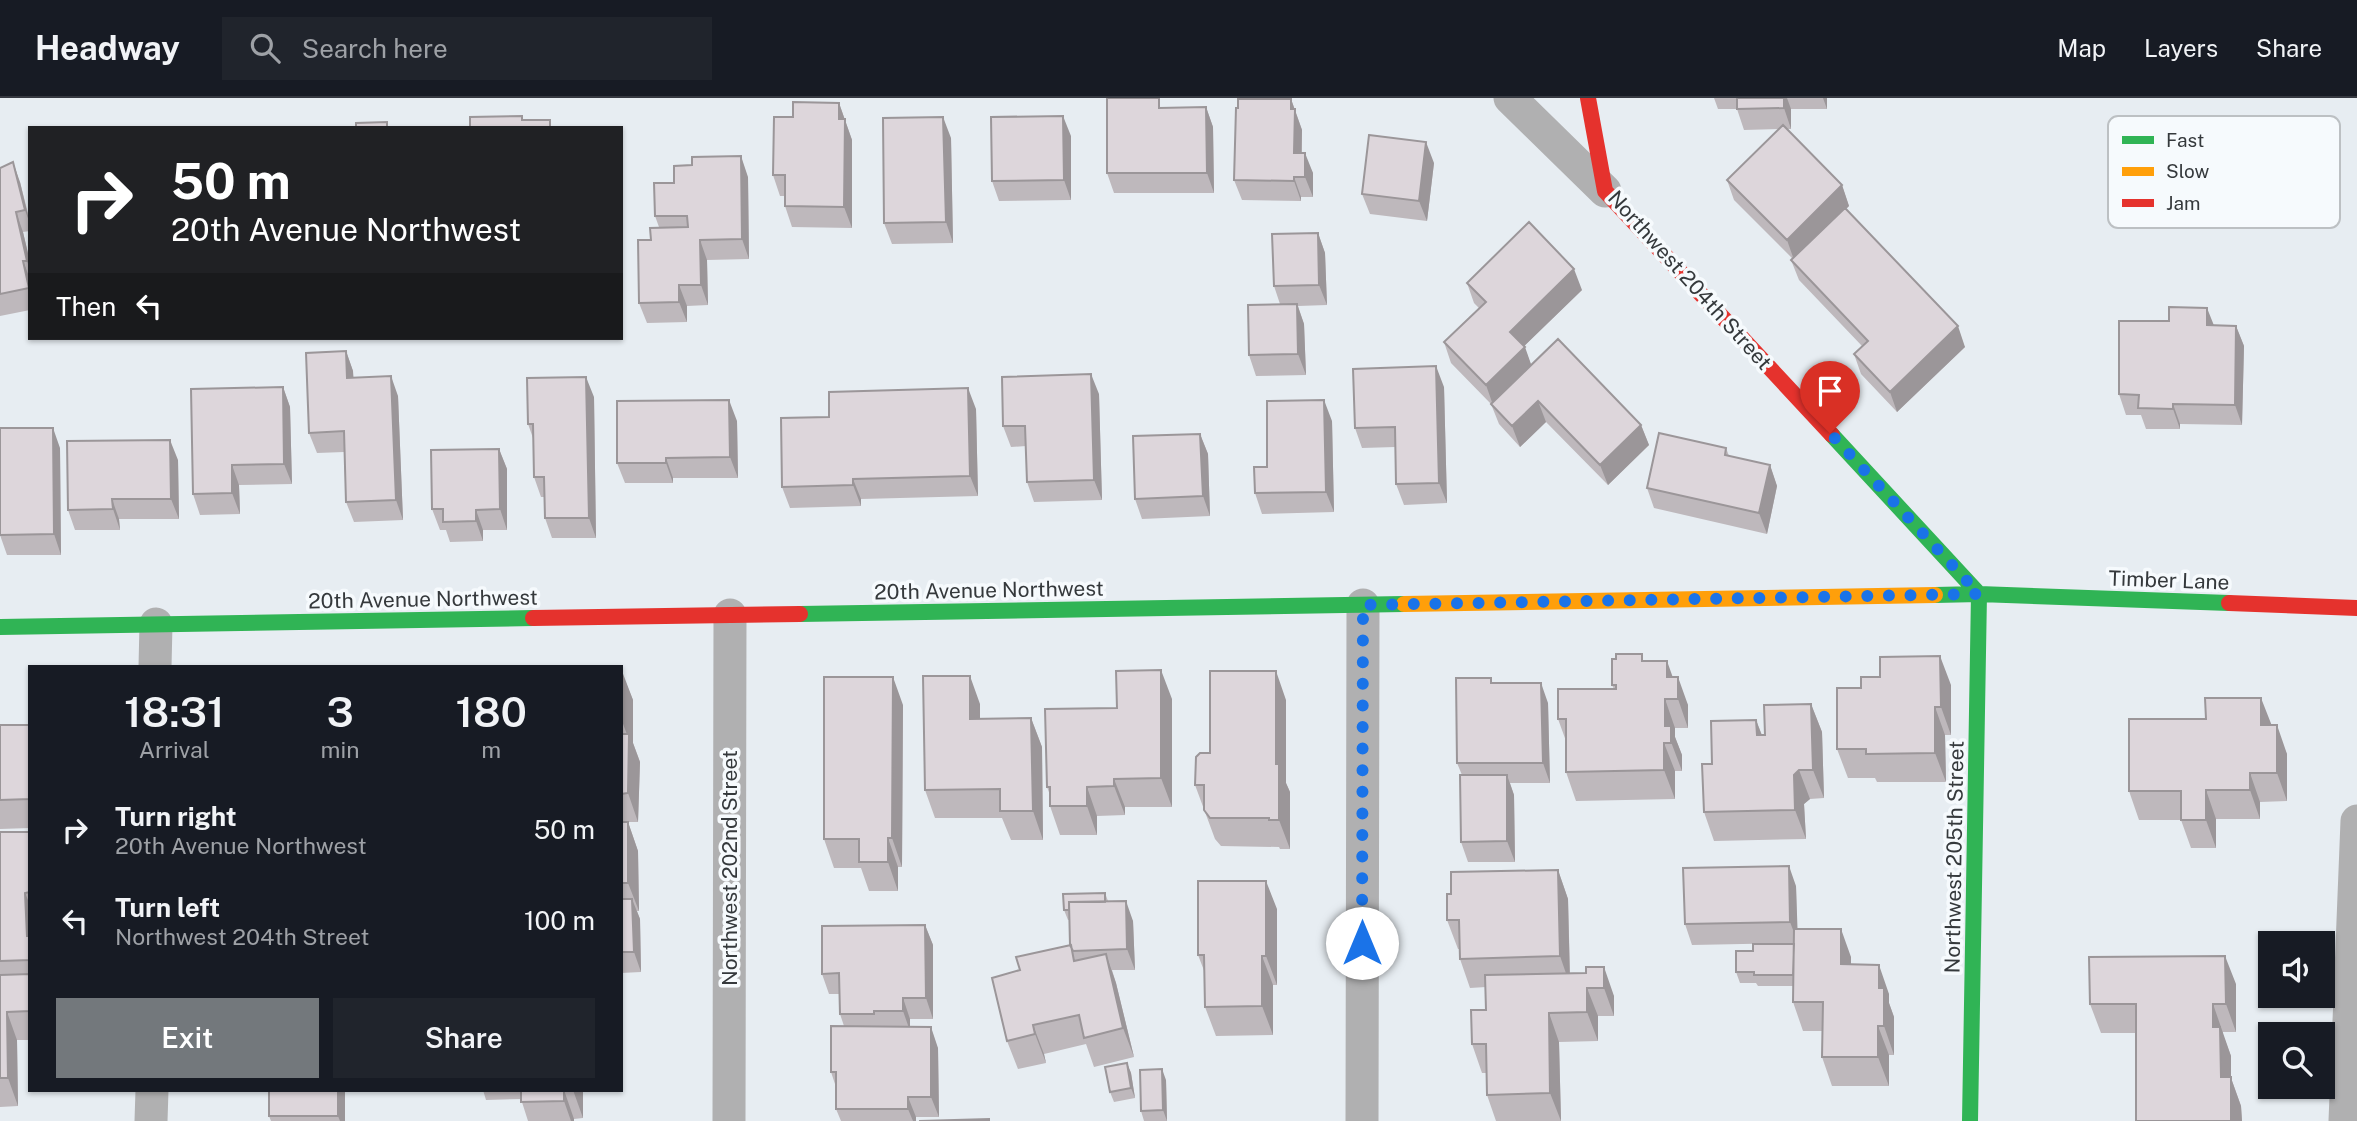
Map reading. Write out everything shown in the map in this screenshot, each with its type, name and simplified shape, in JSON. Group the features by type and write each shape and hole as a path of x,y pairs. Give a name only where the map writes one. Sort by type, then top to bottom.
{"street":[{"path":"1510,98 1605,191"},
{"name":"Northwest 204th Street","path":"1588,98 1605,191 1979,594"},
{"name":"20th Avenue Northwest","path":"0,627 1979,594"},
{"name":"Timber Lane","path":"1979,594 2357,608"},
{"name":"Northwest 205th Street","path":"1970,1121 1979,594"},
{"path":"1362,1121 1363,605"},
{"name":"Northwest 202nd Street","path":"729,1121 730,615"},
{"path":"155,665 156,624"},
{"path":"2345,1121 2357,821"},
{"path":"151,1121 152,1092"}],"building":[{"path":"1107,98 1159,98 1159,108 1206,107 1207,173 1107,173"},
{"path":"1737,98 1784,98 1784,108 1737,109"},
{"path":"1238,99 1291,99 1291,109 1295,109 1294,153 1305,153 1305,177 1294,177 1294,181 1234,180"},
{"path":"793,102 839,103 839,119 845,119 844,207 785,206 785,175 773,175 774,117 793,117"},
{"path":"522,116 522,120 550,120 550,126 470,126 470,117"},
{"path":"1063,116 1064,180 992,181 991,117"},
{"path":"943,117 946,222 884,223 883,118"},
{"path":"387,122 387,126 356,126 356,123"},
{"path":"1783,125 1842,185 1787,240 1727,180"},
{"path":"1369,135 1426,142 1419,201 1362,194"},
{"path":"741,156 742,239 700,240 701,285 679,285 679,302 639,303 638,240 651,240 650,228 688,227 687,216 655,216 654,183 674,183 674,166 692,165 692,157"},
{"path":"13,162 25,210 16,212 27,261 23,261 28,288 0,294 0,168"},
{"path":"1845,208 1958,326 1890,392 1854,354 1868,341 1791,260"},
{"path":"1529,222 1574,269 1510,332 1525,347 1486,385 1444,342 1486,302 1467,283"},
{"path":"1318,233 1319,285 1274,286 1272,234"},
{"path":"1297,304 1298,354 1249,355 1248,305"},
{"path":"2169,307 2207,308 2207,325 2236,326 2235,405 2173,404 2173,409 2138,408 2139,395 2119,394 2119,321 2169,321"},
{"path":"1558,339 1641,425 1600,465 1538,401 1512,426 1491,404"},
{"path":"346,351 347,378 391,376 396,500 346,502 344,431 309,433 306,353"},
{"path":"1436,366 1439,483 1396,484 1395,427 1355,428 1353,369"},
{"path":"1091,374 1094,480 1027,482 1025,426 1003,426 1002,377"},
{"path":"586,377 589,518 545,518 544,477 534,477 533,424 528,424 527,378"},
{"path":"283,387 284,464 232,465 232,493 193,494 191,389"},
{"path":"968,388 970,476 853,479 853,485 782,487 781,418 829,417 829,392"},
{"path":"729,400 730,457 666,458 666,463 617,463 617,401"},
{"path":"1324,400 1326,492 1255,493 1254,467 1267,467 1267,401"},
{"path":"0,428 53,428 54,534 0,535"},
{"path":"1659,433 1726,448 1725,455 1770,465 1759,513 1647,488"},
{"path":"1200,434 1203,496 1135,499 1133,436"},
{"path":"170,440 171,499 112,499 113,509 68,510 67,441"},
{"path":"499,449 500,509 476,510 476,521 443,522 443,509 432,509 431,450"},
{"path":"1616,654 1642,654 1642,661 1667,661 1667,677 1678,677 1678,699 1665,699 1665,726 1671,726 1671,743 1664,743 1664,770 1566,772 1566,719 1558,719 1558,689 1616,689 1616,685 1612,685 1612,659 1616,659"},
{"path":"1940,656 1941,707 1935,707 1935,753 1866,754 1866,749 1837,749 1837,688 1861,688 1861,677 1880,677 1880,657"},
{"path":"1161,670 1161,778 1114,779 1114,786 1087,787 1087,806 1050,806 1045,709 1117,708 1116,671"},
{"path":"1210,671 1276,671 1279,820 1210,818 1204,810 1204,785 1195,785 1196,757 1200,753 1210,753"},
{"path":"923,676 970,676 970,719 1031,718 1033,811 1000,811 1000,789 925,790"},
{"path":"824,677 893,677 892,838 888,838 888,862 859,862 859,839 824,839"},
{"path":"1456,678 1491,678 1491,683 1541,683 1543,763 1457,763"},
{"path":"2205,698 2261,698 2261,725 2277,725 2277,773 2250,773 2250,790 2206,790 2206,820 2181,820 2181,791 2129,791 2129,719 2206,719"},
{"path":"1811,704 1813,770 1799,770 1794,775 1795,810 1704,812 1702,764 1712,764 1711,721 1756,720 1757,735 1765,735 1764,705"},
{"path":"0,725 28,725 28,799 0,800"},
{"path":"623,734 629,734 628,793 623,794"},
{"path":"1460,775 1507,775 1507,841 1461,842"},
{"path":"623,822 628,822 628,883 623,883"},
{"path":"0,832 28,832 28,892 25,893 28,960 0,961"},
{"path":"1789,866 1790,922 1685,924 1683,868"},
{"path":"1558,870 1560,956 1460,959 1459,920 1447,920 1447,894 1451,894 1451,872"},
{"path":"1198,881 1266,881 1266,956 1262,956 1262,1006 1205,1007 1204,955 1198,955"},
{"path":"1105,893 1105,902 1069,902 1069,910 1064,910 1063,894"},
{"path":"623,899 632,899 634,952 623,952"},
{"path":"1126,901 1127,949 1073,951 1070,945 1069,902"},
{"path":"925,925 926,998 903,998 903,1011 840,1014 839,973 822,974 822,926"},
{"path":"1794,929 1841,929 1841,964 1879,965 1879,988 1884,988 1884,1026 1878,1026 1878,1057 1822,1057 1823,1002 1793,1002"},
{"path":"1753,944 1794,944 1793,975 1736,972 1736,951 1753,951"},
{"path":"1071,945 1074,961 1106,954 1123,1028 1084,1038 1079,1015 1033,1025 1035,1034 1007,1041 992,978 1020,970 1016,957"},
{"path":"2225,956 2226,1004 2213,1004 2213,1027 2220,1027 2221,1077 2231,1077 2231,1121 2136,1121 2136,1004 2090,1004 2089,957"},
{"path":"1586,967 1604,967 1604,988 1587,988 1587,1012 1549,1013 1550,1093 1487,1095 1486,1044 1472,1044 1471,1010 1486,1010 1485,975 1586,973"},
{"path":"28,974 28,1011 7,1012 8,1078 0,1078 0,975"},
{"path":"831,1026 931,1027 931,1097 908,1097 908,1109 836,1109 836,1072 831,1072"},
{"path":"1127,1063 1131,1088 1110,1092 1105,1067"},
{"path":"1162,1069 1163,1110 1141,1111 1140,1070"},
{"path":"269,1092 338,1092 338,1116 269,1116"},
{"path":"521,1092 564,1092 564,1101 521,1102"},
{"path":"989,1119 989,1121 919,1121"}],"traffic: fast":[{"path":"1832,435 1979,594"},
{"path":"1935,595 1979,594 2229,603"},
{"path":"1970,1121 1979,594"},
{"path":"800,614 1404,604"},
{"path":"0,627 533,618"}],"traffic: slow":[{"path":"1404,604 1935,595"}],"traffic: jam":[{"path":"1588,98 1605,191 1832,435"},
{"path":"2229,603 2357,608"},
{"path":"533,618 800,614"}],"route":[{"path":"1362,943 1363,605 1979,594 1830,433"}]}
